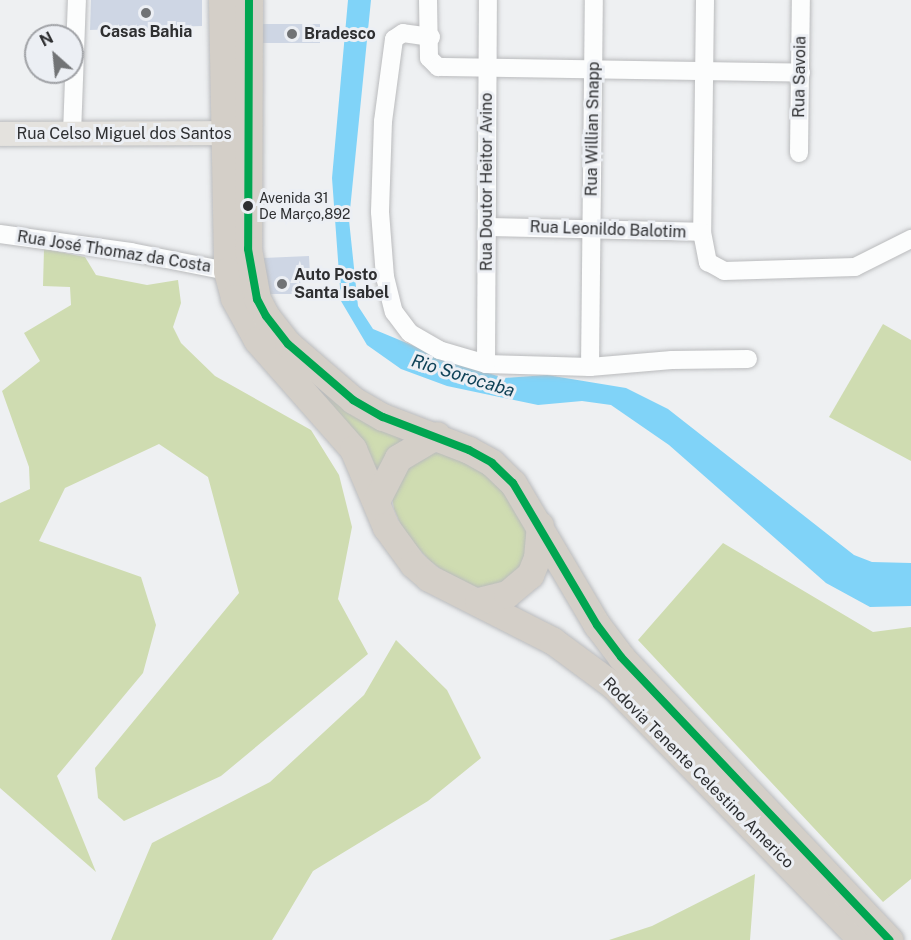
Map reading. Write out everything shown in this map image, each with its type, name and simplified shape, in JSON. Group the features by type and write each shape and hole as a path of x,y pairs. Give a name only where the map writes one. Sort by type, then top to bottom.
{"highway":[{"path":"222,0 236,133"},
{"path":"236,133 249,0"},
{"name":"Rodovia Tenente Celestino Americo","path":"236,133 227,272 234,298 256,340 353,448 386,528 413,564 429,578 553,641 614,686 862,940"},
{"name":"Rodovia Tenente Celestino Americo","path":"236,133 248,249 257,299 266,316 288,344 353,400 383,417 436,435 492,463 513,483 540,525 597,625 621,657 890,940"},
{"path":"376,501 398,458 436,435"},
{"path":"478,601 507,594 530,575 537,558 540,525"}],"main road":[{"name":"Rua Celso Miguel dos Santos","path":"0,134 236,133"}],"street":[{"path":"72,134 77,0"},
{"name":"Rua Doutor Heitor Avino","path":"486,364 488,0"},
{"name":"Rua Willian Snapp","path":"590,367 594,0"},
{"path":"702,232 705,0"},
{"name":"Rua Savoia","path":"799,153 801,0"},
{"path":"424,3 431,37 431,64 488,69 801,73"},
{"path":"431,37 403,33 394,39 383,132 380,212 385,277 394,312 410,333 439,350 486,364 590,367 672,360 748,359"},
{"name":"Rua Leonildo Balotim","path":"487,227 702,232 708,262 724,271 855,267 879,259 911,239"},
{"name":"Rua José Thomaz da Costa","path":"0,234 132,252 227,272"}],"green space":[{"path":"44,249 85,257 96,275 147,285 178,280 181,303 173,327 181,343 215,376 311,430 339,475 352,527 338,599 368,654 221,776 124,821 98,798 95,768 239,593 208,477 159,444 65,488 39,541 141,577 156,625 143,673 57,776 96,872 0,788 0,503 30,489 29,467 2,391 40,361 24,333 71,305 70,287 43,286"},
{"path":"248,294 416,439 378,472 278,359"},
{"path":"883,324 911,340 911,461 829,417"},
{"path":"440,452 469,462 501,484 530,529 531,562 490,591 458,582 430,561 405,534 394,509 391,491 395,478 421,455"},
{"path":"723,543 873,632 911,627 911,879 883,902 638,640"},
{"path":"396,640 447,690 481,758 428,801 313,871 272,940 111,940 152,843 270,782 364,695"},
{"path":"755,874 750,940 609,940 652,926"}],"water":[{"name":"Rio Sorocaba","path":"348,0 371,0 349,220 358,306 373,329 450,361 504,378 547,375 626,388 668,409 854,555 872,562 911,563 911,606 870,607 826,583 669,445 611,405 582,401 538,405 447,386 401,369 367,345 341,301 332,178"}],"building":[{"name":"Casas Bahia","path":"91,0 202,0 202,26 90,30"},
{"name":"Bradesco","path":"263,24 320,24 320,43 263,43"},
{"name":"Auto Posto Santa Isabel","path":"309,256 310,274 301,274 300,294 264,294 263,258"}],"transit line":[{"path":"249,0 248,249 257,299 266,316 288,344 353,400 383,417 469,450 492,463 513,483 597,625 621,657 890,940"}],"place":[{"name":"Casas Bahia","path":"146,13"},
{"name":"Bradesco","path":"292,34"},
{"name":"Avenida 31 De Março,892","path":"248,206"},
{"name":"Auto Posto Santa Isabel","path":"282,284"}]}
